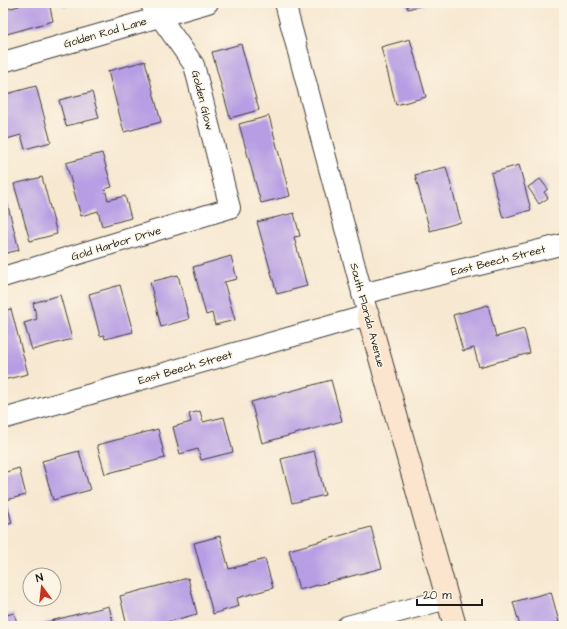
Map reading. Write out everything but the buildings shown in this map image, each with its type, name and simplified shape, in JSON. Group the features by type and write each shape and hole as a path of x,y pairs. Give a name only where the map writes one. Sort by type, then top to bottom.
{"street":[{"name":"Golden Rod Lane","path":"3,62 155,10 208,3"},
{"name":"South Florida Avenue","path":"284,3 362,294 454,626"},
{"name":"Golden Glow","path":"155,10 194,65 230,208"},
{"name":"Gold Harbor Drive","path":"3,277 230,208"},
{"name":"East Beech Street","path":"362,294 564,244"},
{"name":"East Beech Street","path":"3,418 368,315"},
{"path":"347,626 447,599"}]}
